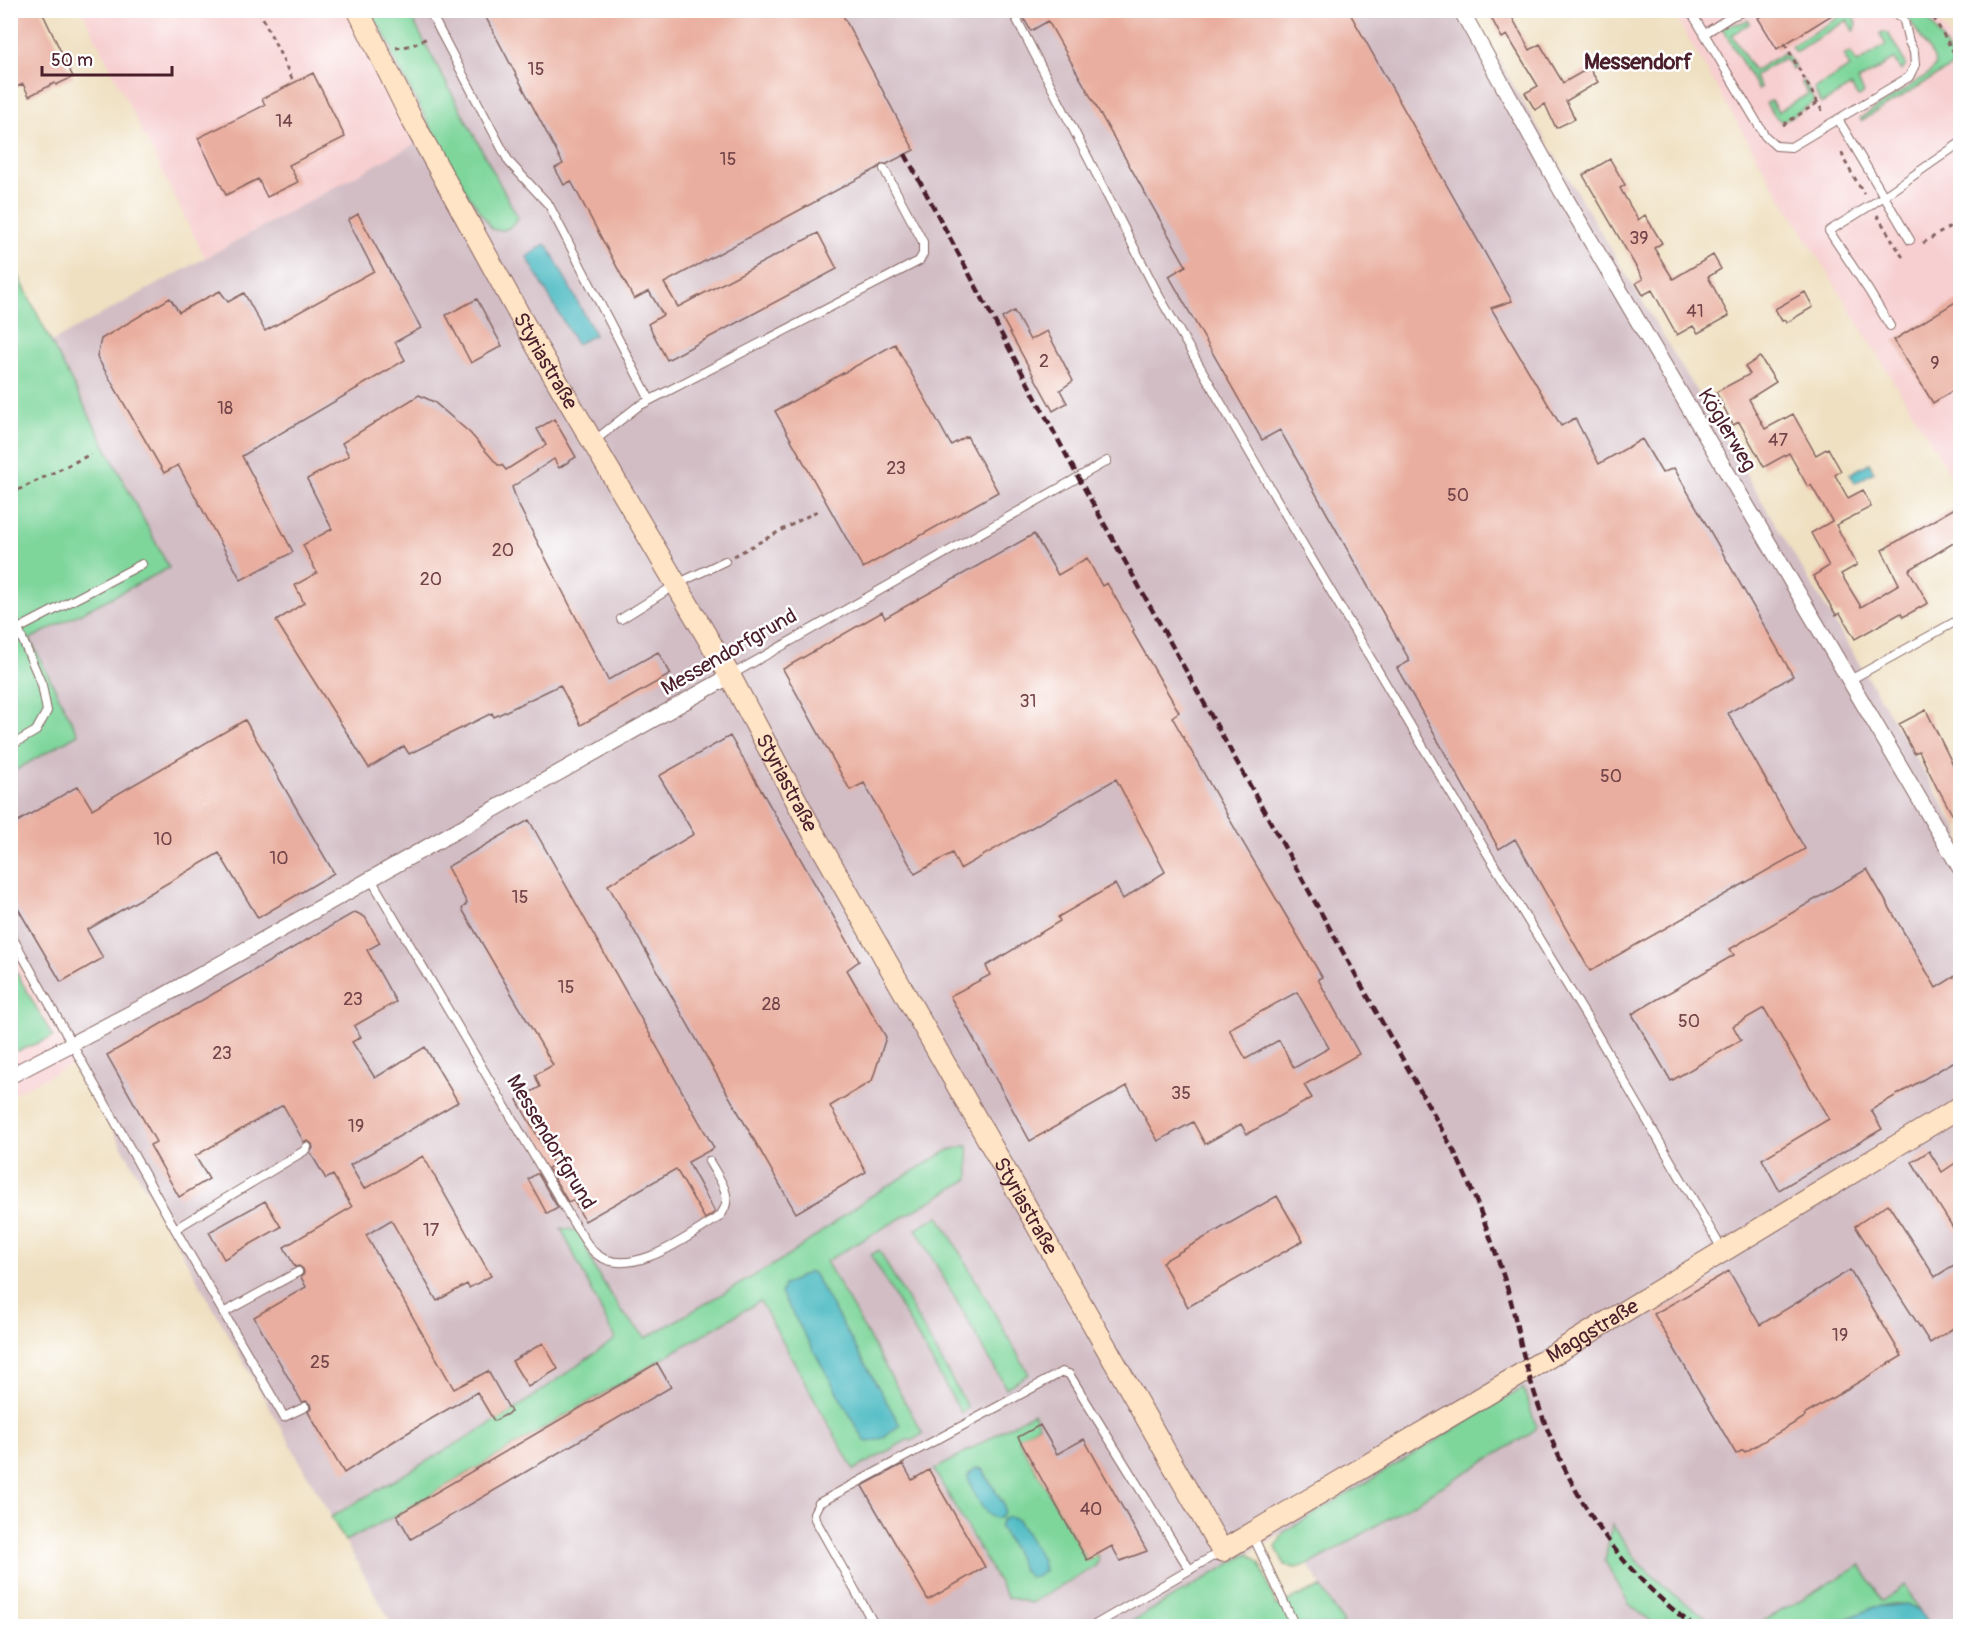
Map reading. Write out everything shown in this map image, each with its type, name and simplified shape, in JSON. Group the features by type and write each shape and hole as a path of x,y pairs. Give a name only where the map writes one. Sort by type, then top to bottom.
{"street":[{"name":"Styriastraße","path":"358,10 411,118 532,338 678,584 813,832 1222,1551"},
{"name":"Köglerweg","path":"1461,10 1562,192 1960,868"},
{"name":"Messendorfgrund","path":"10,1076 158,999 730,676"},
{"name":"Maggstraße","path":"1222,1551 1960,1107"}],"lane":[{"path":"429,10 509,162 549,205 650,400"},
{"path":"1012,10 1165,306 1362,645 1723,1250"},
{"path":"1690,10 1765,136 1776,146 1791,147 1909,77 1915,65 1914,52 1901,14 1884,10"},
{"path":"1704,34 1732,16 1747,10"},
{"path":"1839,119 1910,240"},
{"path":"1890,326 1829,231 1884,196 1960,142"},
{"path":"593,442 637,406 919,261 923,254 923,242 884,169"},
{"name":"Messendorfgrund","path":"730,676 1107,460"},
{"path":"621,619 678,584 724,561"},
{"path":"10,746 36,731 47,711 42,685 18,629 142,564"},
{"path":"1850,680 1960,619"},
{"name":"Messendorfgrund","path":"371,879 576,1227 596,1253 610,1261 638,1261 656,1255 719,1217 727,1208 728,1199 709,1161"},
{"path":"10,933 175,1230 284,1417 305,1407"},
{"path":"175,1230 308,1147"},
{"path":"223,1313 298,1272"},
{"path":"875,1626 814,1517 819,1503 1062,1372 1069,1374 1190,1570"},
{"path":"1252,1534 1295,1626"},
{"path":"1093,1626 1222,1551"}],"path":[{"path":"259,10 294,83"},
{"path":"1929,10 1960,63"},
{"path":"392,49 424,40"},
{"path":"1783,124 1817,103"},
{"path":"10,494 91,454"},
{"path":"724,561 817,511"}],"shaded area":[{"path":"82,11 348,11 415,144 205,258"},
{"path":"348,11 1472,11 1511,82 1960,832 1960,1626 1681,1626 1606,1563 1629,1604 1656,1626 1345,1626 1287,1530 1124,1626 393,1626 11,950 10,773 78,734 30,639 169,568 51,342 414,144"},
{"path":"1672,11 1933,11 1960,54 1960,62 1956,64 1960,72 1960,490 1768,176"},
{"path":"10,950 74,1064 11,1095 10,1095"}],"green space":[{"path":"370,11 408,11 518,218 510,227 504,230 492,229 461,184 392,55 392,48"},
{"path":"1849,11 1857,23 1855,30 1853,31 1847,20 1795,52 1791,46"},
{"path":"1904,11 1922,11 1934,26 1956,64 1861,121 1860,118 1930,73 1935,66 1934,58"},
{"path":"1748,20 1750,23 1732,35 1754,71 1785,52 1795,67 1792,69 1784,58 1754,76 1761,88 1758,90 1722,28"},
{"path":"1888,33 1906,64 1905,67 1901,71 1894,59 1858,81 1864,93 1858,97 1851,86 1821,104 1814,89 1850,67 1844,56 1850,52 1857,63 1886,45 1880,34"},
{"path":"1804,81 1815,102 1782,122 1766,103 1771,101 1778,112 1808,94 1801,82"},
{"path":"10,258 51,342 169,568 30,639 78,734 11,773"},
{"path":"11,963 53,1037 11,1052 11,1006 16,1003 11,993"},
{"path":"968,1145 969,1179 826,1261 923,1434 911,1441 909,1439 854,1470 760,1301 397,1515 345,1541 331,1517 511,1412 615,1339 561,1228 579,1231 596,1271 622,1312 646,1338 788,1256 868,1198 947,1151"},
{"path":"939,1216 1029,1374 1006,1388 916,1229"},
{"path":"879,1250 968,1408 961,1413 871,1255"},
{"path":"1523,1388 1536,1426 1532,1433 1313,1563 1296,1568 1285,1566 1276,1547 1284,1532"},
{"path":"1033,1413 1039,1425 1018,1438 1087,1560 1097,1554 1098,1562 1093,1568 1031,1603 1007,1597 934,1470"},
{"path":"1612,1524 1638,1562 1674,1595 1719,1626 1656,1626 1629,1604 1605,1561"},
{"path":"1249,1553 1260,1563 1276,1606 1321,1587 1345,1626 1124,1626"},
{"path":"1861,1565 1882,1601 1905,1585 1919,1610 1908,1605 1887,1605 1835,1622 1834,1626 1755,1626"}],"water":[{"path":"545,244 595,335 576,344 527,257"},
{"path":"1869,463 1874,472 1855,483 1850,474"},
{"path":"809,1272 813,1273 900,1425 876,1440 867,1442 864,1440 781,1293 784,1285"},
{"path":"976,1468 982,1469 1003,1503 1003,1514 998,1518 988,1514 970,1484 968,1475"},
{"path":"1008,1517 1018,1520 1042,1560 1044,1571 1036,1577 1029,1577 1022,1569 999,1526 1002,1520"},
{"path":"1908,1604 1919,1610 1929,1626 1834,1626 1835,1622 1875,1607"}],"building":[{"path":"10,10 41,10 73,77 29,96 23,84 10,90"},
{"path":"482,10 840,10 914,150 887,164 882,164 664,283 678,307 818,233 837,269 667,360 648,324 663,315 649,291 634,299 571,181 564,185 555,168 563,164"},
{"path":"1019,10 1348,10 1512,301 1491,308 1561,426 1575,418 1599,464 1642,439 1662,473 1674,468 1793,676 1728,713 1805,849 1590,971 1515,839 1499,849 1397,668 1410,661 1280,430 1262,440 1169,276 1186,266 1048,21 1031,31"},
{"path":"1487,10 1508,10 1530,50 1540,44 1563,83 1589,68 1598,82 1566,101 1575,119 1556,128 1545,104 1535,110 1525,93 1538,86 1507,35 1502,38"},
{"path":"1771,10 1840,10 1777,49 1758,18"},
{"path":"313,73 345,137 289,165 298,182 267,197 258,179 226,195 198,138 265,105 262,99"},
{"path":"1610,159 1625,185 1620,188 1638,220 1645,215 1662,243 1654,248 1673,279 1713,255 1721,269 1708,277 1729,316 1698,333 1693,326 1677,335 1652,290 1643,295 1636,283 1643,279 1583,175"},
{"path":"358,214 421,328 395,342 405,360 242,456 293,552 241,580 178,465 164,473 97,357 101,339 170,298 179,312 220,291 228,302 244,293 265,331 374,271 348,220"},
{"path":"1805,292 1813,307 1786,323 1785,320 1782,321 1775,309"},
{"path":"477,299 502,346 471,363 446,315"},
{"path":"1960,299 1960,386 1933,403 1894,340"},
{"path":"1014,311 1030,340 1047,331 1073,381 1060,390 1067,403 1053,411 1002,318"},
{"path":"895,344 951,445 967,436 998,492 863,568 775,411"},
{"path":"1760,357 1776,382 1749,399 1765,429 1793,414 1816,455 1828,448 1841,471 1835,475 1848,498 1863,490 1871,507 1836,525 1857,565 1841,574 1861,607 1899,584 1882,550 1960,505 1960,539 1909,570 1928,603 1903,617 1901,613 1855,639 1840,613 1836,615 1813,576 1829,566 1811,533 1832,521 1811,485 1808,487 1789,453 1764,467 1739,422 1733,425 1716,392 1750,374 1745,367"},
{"path":"419,395 434,402 470,433 498,465 502,465 506,470 546,445 537,429 554,419 576,457 559,468 554,459 512,487 518,504 608,680 658,652 671,674 581,725 560,685 494,717 492,713 409,754 404,746 369,768 276,621 304,603 295,585 317,573 303,545 332,529 307,479 349,456 342,443"},
{"path":"1034,534 1058,575 1087,558 1102,586 1107,583 1179,712 1172,717 1322,977 1318,979 1359,1054 1304,1085 1312,1098 1247,1134 1241,1124 1205,1144 1193,1122 1158,1141 1127,1086 1030,1141 950,996 990,975 986,966 1060,921 1058,917 1115,884 1123,899 1165,872 1116,779 960,869 952,853 915,874 864,783 850,790 783,669 882,612 885,618","holes":["1297,992 1329,1048 1294,1068 1279,1040 1246,1059 1229,1029"]},
{"path":"1926,710 1960,779 1960,829 1919,751 1914,753 1899,724"},
{"path":"245,720 334,873 258,918 219,853 87,930 103,958 61,982 10,895 10,826 78,786 92,809"},
{"path":"730,736 859,961 847,970 886,1037 872,1081 830,1106 866,1172 796,1213 608,885 694,834 659,776"},
{"path":"529,820 714,1148 688,1162 715,1212 705,1219 676,1169 585,1221 573,1200 568,1202 548,1168 554,1165 517,1100 540,1087 535,1075 553,1065 462,909 467,903 447,867"},
{"path":"1867,869 1936,988 1960,973 1960,1058 1871,1110 1882,1129 1779,1190 1762,1159 1829,1119 1764,1008 1733,1026 1741,1040 1671,1081 1632,1014 1734,955 1730,949"},
{"path":"355,912 365,917 380,943 367,950 396,1002 354,1026 361,1037 352,1042 375,1078 425,1047 458,1102 350,1165 364,1189 423,1156 491,1276 469,1288 467,1284 437,1301 391,1220 366,1235 454,1389 488,1371 511,1412 494,1421 477,1392 344,1473 308,1412 311,1408 310,1404 306,1401 302,1402 254,1317 306,1287 301,1277 304,1273 303,1269 299,1266 295,1267 284,1247 352,1207 333,1175 326,1179 310,1152 313,1148 312,1144 308,1141 304,1142 283,1105 195,1156 209,1179 179,1197 150,1145 156,1142 107,1055"},
{"path":"1929,1151 1942,1172 1960,1160 1960,1239 1912,1162"},
{"path":"536,1174 558,1208 547,1214 528,1179"},
{"path":"1277,1196 1303,1241 1188,1307 1162,1262"},
{"path":"265,1201 281,1227 224,1259 209,1232"},
{"path":"1888,1204 1935,1277 1960,1261 1960,1324 1930,1343 1855,1226"},
{"path":"1850,1270 1902,1356 1804,1415 1805,1417 1745,1452 1743,1450 1736,1454 1654,1314 1729,1271 1760,1325"},
{"path":"543,1343 558,1369 528,1387 512,1361"},
{"path":"657,1363 671,1387 411,1539 397,1515"},
{"path":"1040,1425 1057,1454 1084,1439 1147,1551 1120,1561 1112,1546 1087,1560 1018,1437"},
{"path":"903,1464 912,1480 929,1470 985,1567 928,1600 862,1486"}],"railway":[{"path":"905,154 1078,477 1455,1153 1495,1251 1539,1406 1570,1478 1589,1512 1635,1573 1663,1601 1694,1626"}],"district":[{"name":"Messendorf","path":"1638,62"}]}
